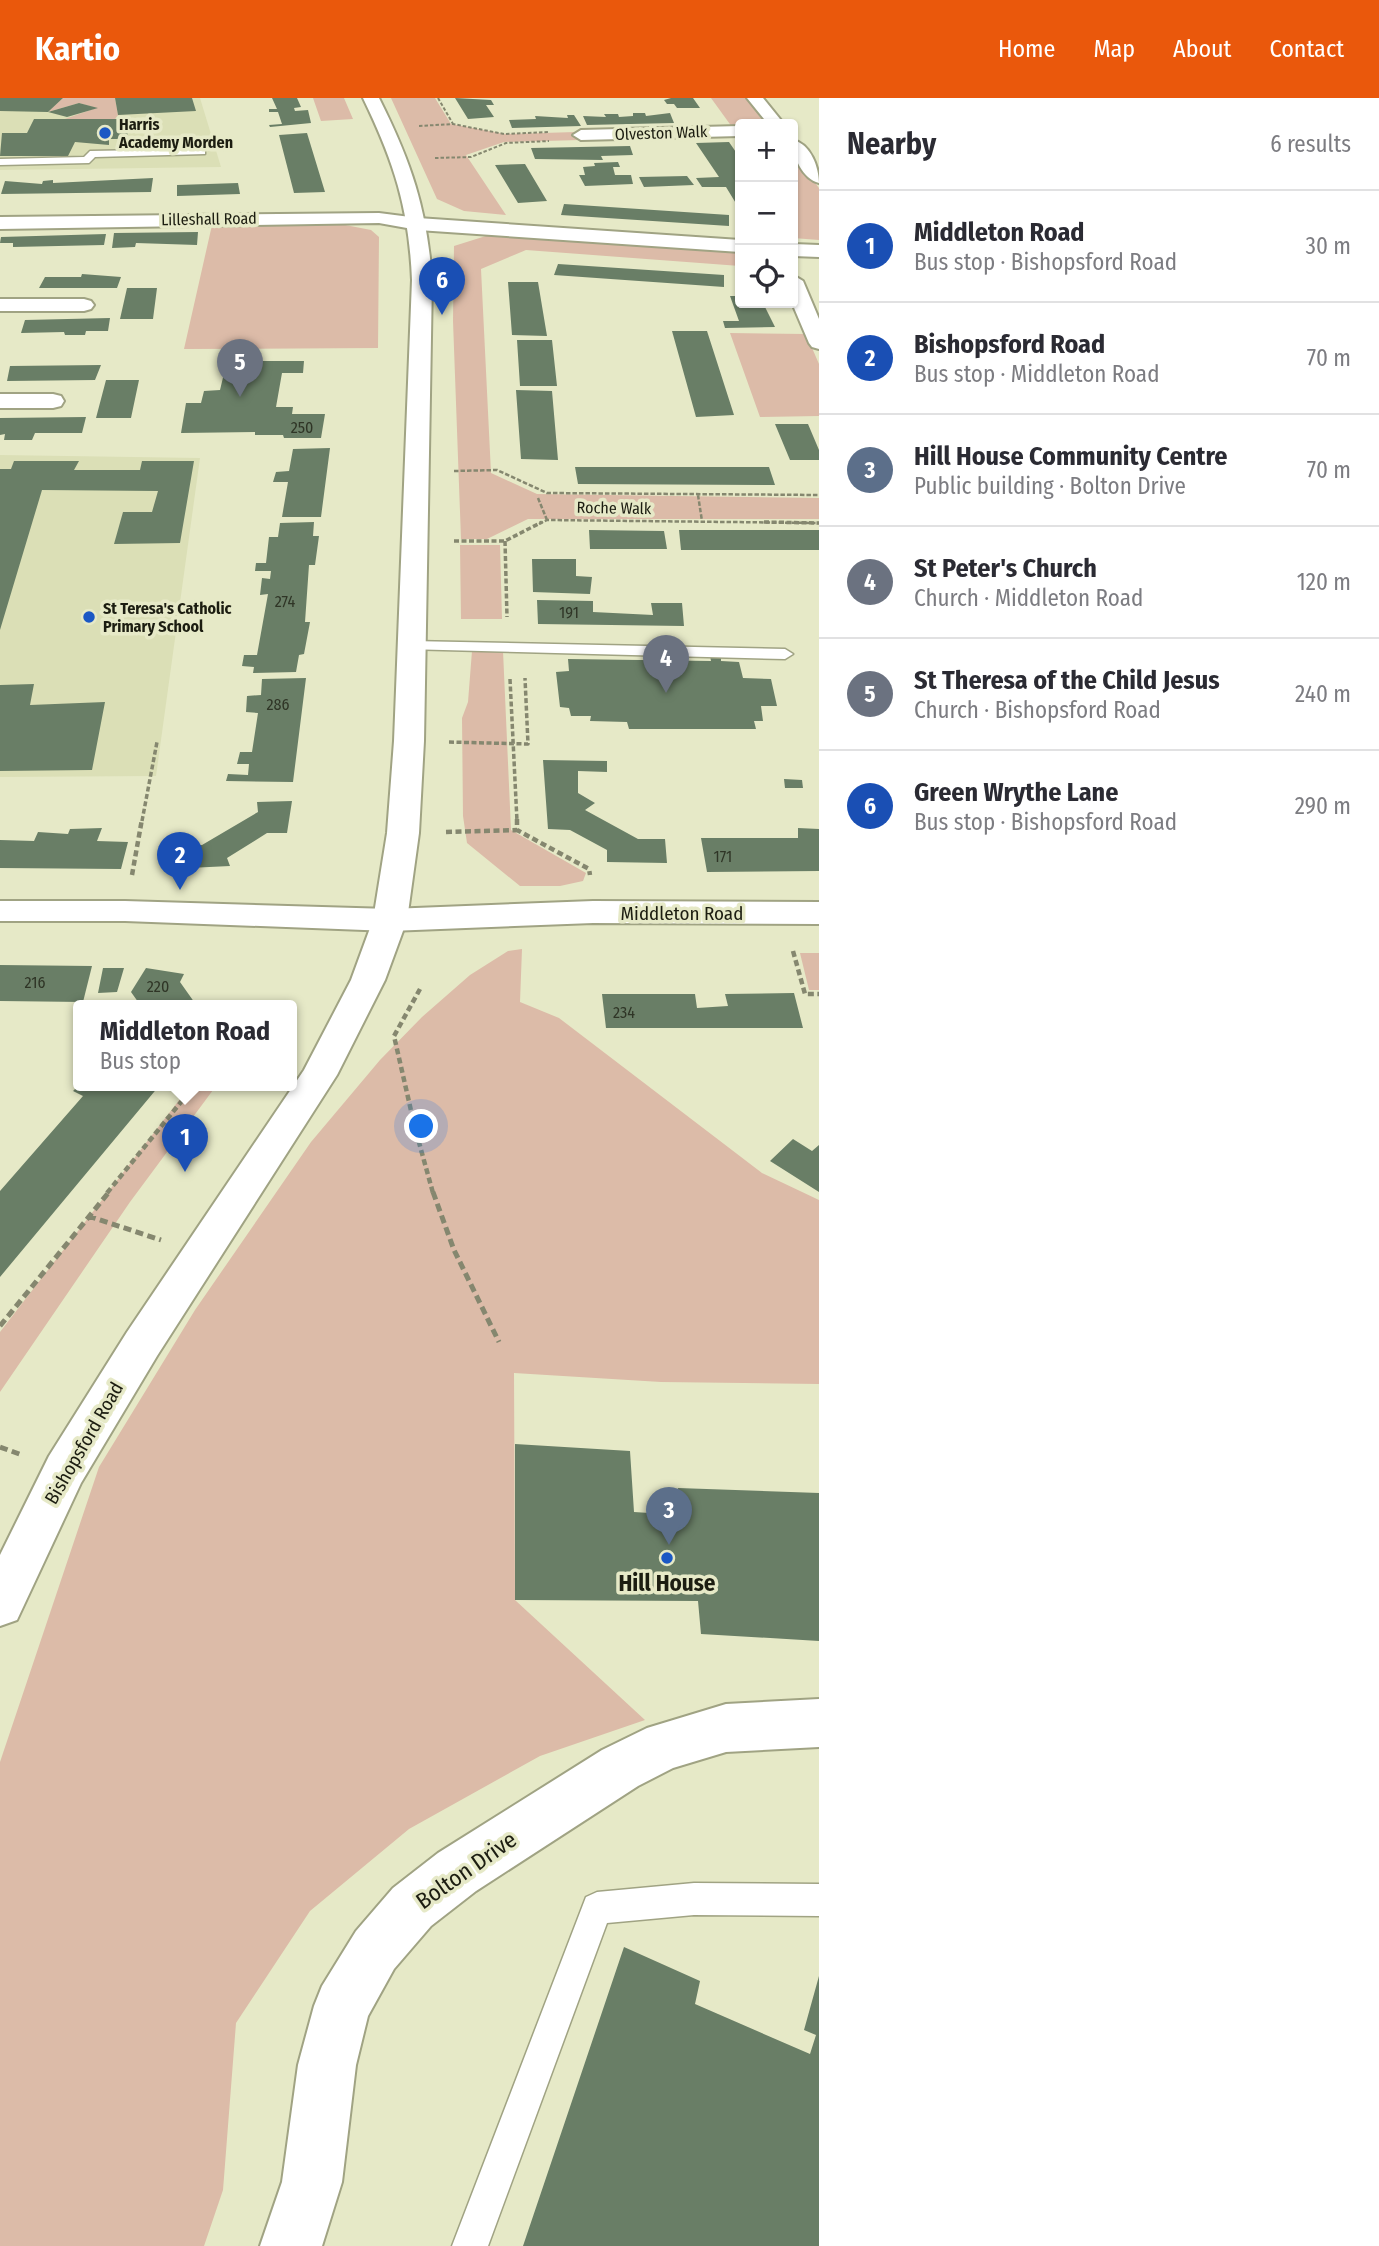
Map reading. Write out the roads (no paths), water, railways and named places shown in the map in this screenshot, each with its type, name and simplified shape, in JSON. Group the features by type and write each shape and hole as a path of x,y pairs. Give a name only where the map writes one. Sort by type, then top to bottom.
{"street":[{"name":"Bishopsford Road","path":"0,1604 12,1552 201,1253 318,1075 363,990 390,920 403,833 410,741 422,280 418,224 399,160 370,98"},
{"path":"755,98 772,119"},
{"name":"Olveston Walk","path":"581,135 735,131"},
{"path":"653,133 665,155"},
{"path":"798,151 818,177"},
{"name":"Lilleshall Road","path":"0,223 360,218 735,246"},
{"path":"798,250 819,251"},
{"path":"798,293 819,343"},
{"path":"0,305 84,304"},
{"path":"0,401 53,401"},
{"name":"Middleton Road","path":"0,911 125,911 390,920 593,912 819,913"},
{"name":"Bolton Drive","path":"291,2246 312,2182 327,2064 342,2006 375,1950 411,1907 457,1872 609,1775 666,1746 726,1728 819,1723"}],"lane":[{"path":"0,162 89,160 90,154 201,152"},
{"path":"411,646 785,654"},
{"path":"470,2246 597,1908 694,1899 819,1900"}],"place":[{"name":"Harris Academy Morden","path":"105,133"},
{"name":"Green Wrythe Lane","path":"442,315"},
{"name":"St Theresa of the Child Jesus","path":"240,397"},
{"name":"St Teresa's Catholic Primary School","path":"89,617"},
{"name":"St Peter's Church","path":"666,693"},
{"name":"Bishopsford Road","path":"180,890"},
{"name":"Middleton Road","path":"185,1172"},
{"name":"Hill House Community Centre","path":"669,1545"},
{"name":"Hill House","path":"667,1558"}]}
